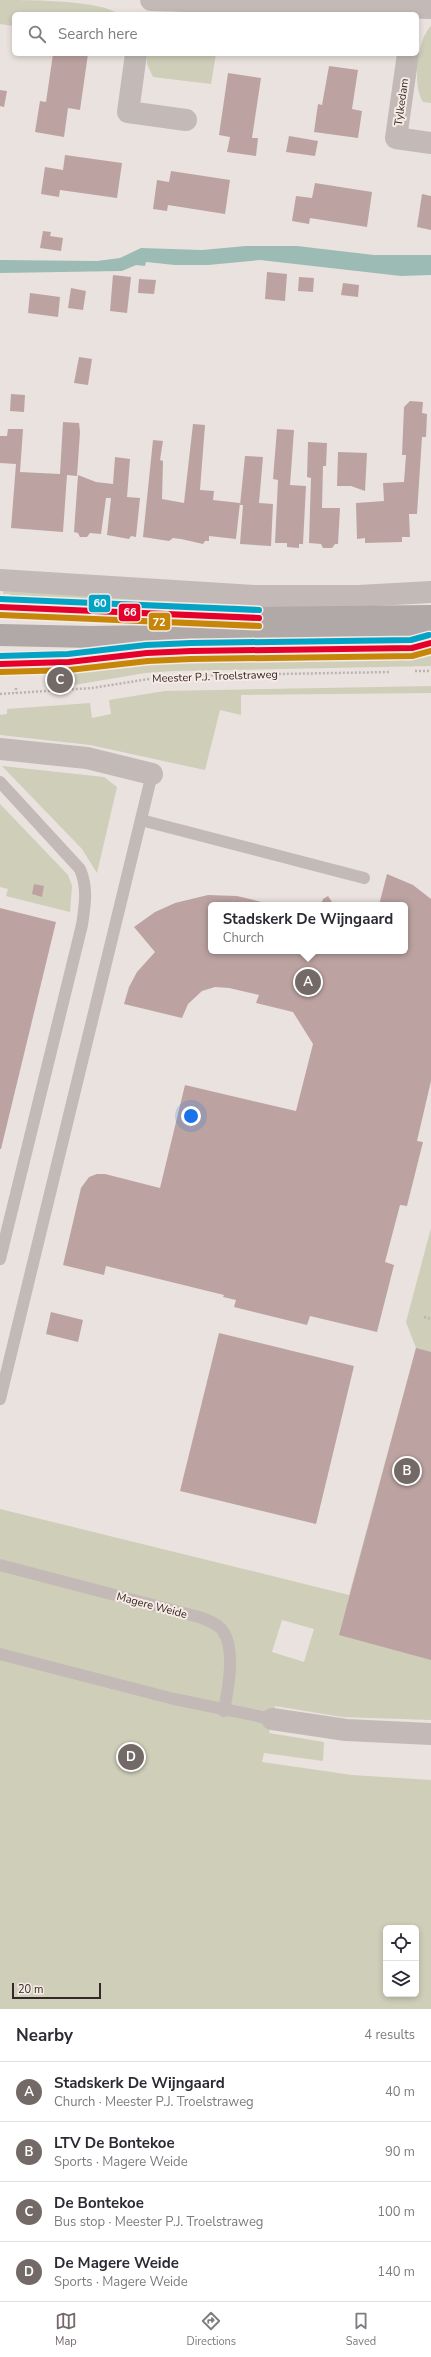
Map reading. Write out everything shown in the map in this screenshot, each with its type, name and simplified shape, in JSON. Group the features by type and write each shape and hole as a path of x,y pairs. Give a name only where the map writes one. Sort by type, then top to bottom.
{"main road":[{"path":"0,607 254,618 431,616"},
{"path":"0,635 92,637 431,632"}],"street":[{"path":"141,12 143,0"},
{"path":"152,0 420,10"},
{"path":"136,56 128,112 186,120"},
{"name":"Tylkedam","path":"408,56 396,138 431,143"},
{"path":"0,580 254,596 351,596 430,592"},
{"path":"0,749 87,758 152,774"},
{"path":"272,1719 346,1730 431,1734"}],"lane":[{"path":"430,592 431,632"},
{"path":"254,596 254,618"},
{"path":"0,664 69,662 147,653 191,651 412,648 431,643"},
{"path":"0,1399 152,774"},
{"path":"0,782 80,869 85,881 86,899 82,925 0,1259"},
{"path":"141,820 364,878"},
{"name":"Magere Weide","path":"0,1565 214,1622 223,1631 228,1644 229,1685 224,1710"},
{"path":"0,1654 224,1710 272,1719"}],"path":[{"path":"408,671 431,670"},
{"name":"Meester P.J. Troelstraweg","path":"0,694 92,688 168,676 392,672"},
{"path":"16,688 16,693"},
{"path":"424,1317 431,1319"}],"green space":[{"path":"0,0 80,3 109,9 114,12 12,12 12,26 0,24"},
{"path":"431,26 431,103 423,102 418,86 417,75 419,52 426,32"},
{"path":"147,56 216,56 211,84 153,77 147,64"},
{"path":"4,588 246,601 246,610 9,600 10,594 3,594"},
{"path":"431,654 431,666 174,671 145,673 68,686 67,674 167,660"},
{"path":"431,686 431,693 241,695 241,715 220,710 205,770 90,745 0,735 0,715 7,714 7,709 90,703 92,718 111,714 109,700 165,691"},
{"path":"2,766 104,777 117,787 97,873 82,849"},
{"path":"0,804 68,875 72,886 70,912 6,896 8,889 0,887"},
{"path":"431,1228 431,1720 342,1717 275,1706 269,1733 324,1742 323,1761 264,1753 262,1762 352,1775 431,1780 431,2009 0,2009 0,1509 349,1595 416,1348 406,1322","holes":["282,1620 314,1629 304,1662 272,1652"]}],"water":[{"path":"246,246 297,246 374,255 431,255 431,275 401,276 260,260 208,265 175,265 146,262 145,266 136,265 122,271 0,273 0,260 97,261 120,258 141,248 202,250"}],"building":[{"path":"53,56 88,56 80,110 68,108 64,137 35,132 40,101 46,102"},
{"path":"329,66 358,70 352,109 362,111 358,138 314,132 318,104 322,105"},
{"path":"228,73 261,78 252,138 258,138 256,156 227,152 230,137 219,135"},
{"path":"0,90 7,91 4,107 0,106"},
{"path":"289,136 318,141 315,156 286,152"},
{"path":"65,155 122,163 117,198 60,190 59,197 41,194 45,167 63,170"},
{"path":"171,171 230,180 225,214 168,205 167,211 153,209 157,180 169,182"},
{"path":"315,183 372,192 367,227 310,218 309,224 292,221 296,196 312,198"},
{"path":"422,194 431,196 431,230 417,227"},
{"path":"43,231 51,232 50,236 63,238 61,251 40,248"},
{"path":"267,272 287,274 285,301 265,299"},
{"path":"113,275 131,277 127,313 110,311"},
{"path":"299,277 314,278 313,292 298,291"},
{"path":"139,279 156,280 154,294 138,293"},
{"path":"343,283 359,285 358,297 341,295"},
{"path":"71,288 86,291 83,310 68,308"},
{"path":"30,293 60,297 58,317 28,313"},
{"path":"79,357 92,359 88,385 74,383"},
{"path":"11,394 25,395 24,412 10,411"},
{"path":"410,401 423,402 422,413 427,414 426,437 422,437 417,514 409,514 410,537 402,537 402,542 365,543 365,538 357,539 356,503 384,501 383,483 404,482 406,455 402,455 404,407"},
{"path":"63,422 79,423 80,432 77,476 67,475 63,532 11,528 16,464 0,463 0,436 7,436 8,429 23,429 20,472 60,474"},
{"path":"193,424 205,425 200,490 214,491 213,500 240,503 236,539 209,536 209,541 205,541 203,544 173,538 169,541 143,537 153,440 163,441 160,460 163,461 162,499 184,503"},
{"path":"277,429 294,430 290,485 306,486 303,544 299,544 299,548 287,547 287,543 275,543 278,480 273,479"},
{"path":"308,442 327,443 326,466 323,466 322,508 340,508 338,544 335,544 332,548 323,548 321,544 309,543 311,478 307,477"},
{"path":"338,452 367,453 365,491 351,486 337,486"},
{"path":"245,456 263,457 259,503 273,504 271,546 240,544 243,505 240,505"},
{"path":"115,457 130,459 127,497 140,498 136,537 131,536 129,539 107,535 111,498 106,498 101,534 90,533 87,537 80,537 78,533 74,532 78,475 96,482 113,484"},
{"path":"387,874 413,885 431,899 431,1081 417,1141 423,1142 407,1206 400,1205 385,1262 394,1265 377,1332 310,1316 307,1325 234,1307 236,1300 223,1297 224,1295 106,1266 104,1275 63,1265 81,1188 89,1177 97,1174 105,1174 160,1188 185,1085 296,1111 313,1044 293,1012 256,1003 259,995 229,988 215,987 202,991 188,1004 182,1018 124,1004 129,987 137,972 155,952 134,927 155,912 175,903 208,895 237,896 262,902 208,902 208,954 408,954 408,902 380,902"},
{"path":"34,884 44,886 42,897 32,894"},
{"path":"328,896 332,902 322,902 323,899"},
{"path":"0,908 56,922 1,1149 0,1149"},
{"path":"51,1312 83,1320 78,1342 46,1334"},
{"path":"219,1333 354,1366 316,1524 180,1491"},
{"path":"416,1348 431,1352 431,1660 339,1635"}],"transit line":[{"name":"60","path":"0,599 259,610"},
{"name":"66","path":"0,607 259,618"},
{"name":"72","path":"0,615 259,626"},
{"name":"60","path":"0,656 68,654 146,645 191,643 411,640 429,635"},
{"name":"66","path":"0,664 69,662 147,653 191,651 412,648 431,643"},
{"name":"72","path":"0,672 69,670 148,661 191,659 412,656 431,651"}],"place":[{"name":"De Bontekoe","path":"60,680"},
{"name":"Stadskerk De Wijngaard","path":"308,982"},
{"name":"LTV De Bontekoe","path":"407,1471"},
{"name":"De Magere Weide","path":"131,1757"}]}
